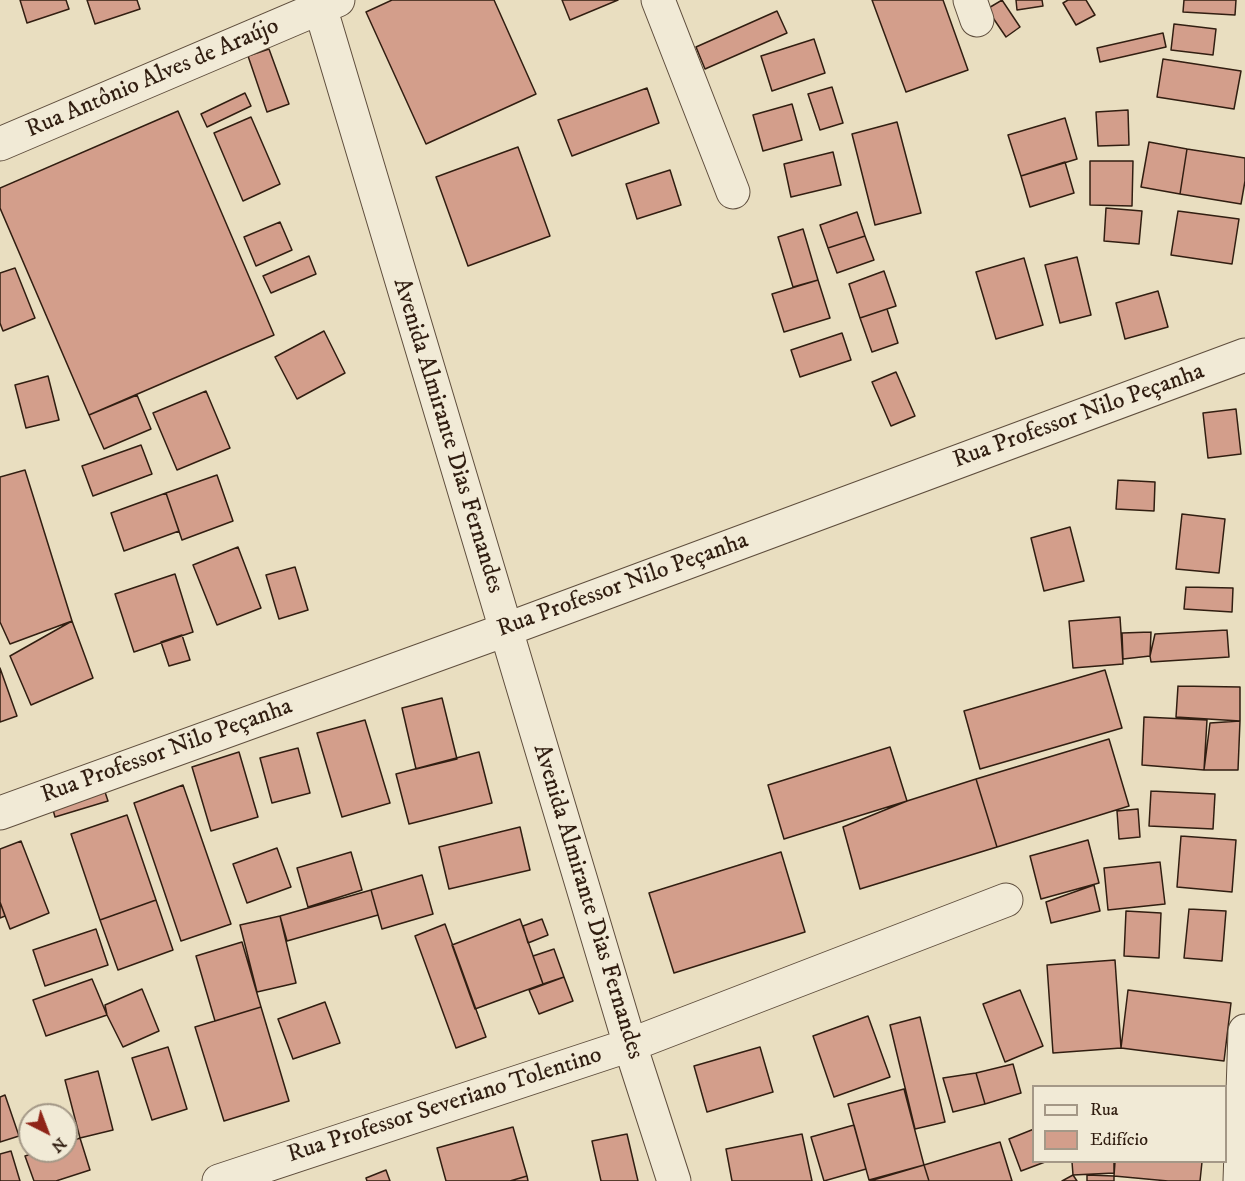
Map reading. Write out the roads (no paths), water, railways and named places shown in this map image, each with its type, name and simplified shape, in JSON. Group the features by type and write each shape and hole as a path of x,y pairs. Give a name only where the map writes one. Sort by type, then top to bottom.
{"street":[{"path":"658,0 733,192"},
{"name":"Rua Antônio Alves de Araújo","path":"0,144 326,2"},
{"name":"Avenida Almirante Dias Fernandes","path":"326,2 505,630 630,1045 674,1181"},
{"name":"Rua Professor Nilo Peçanha","path":"0,813 505,630 1245,355"},
{"name":"Rua Professor Severiano Tolentino","path":"219,1181 630,1045 1006,900"},
{"path":"1240,1181 1245,1031"}]}
